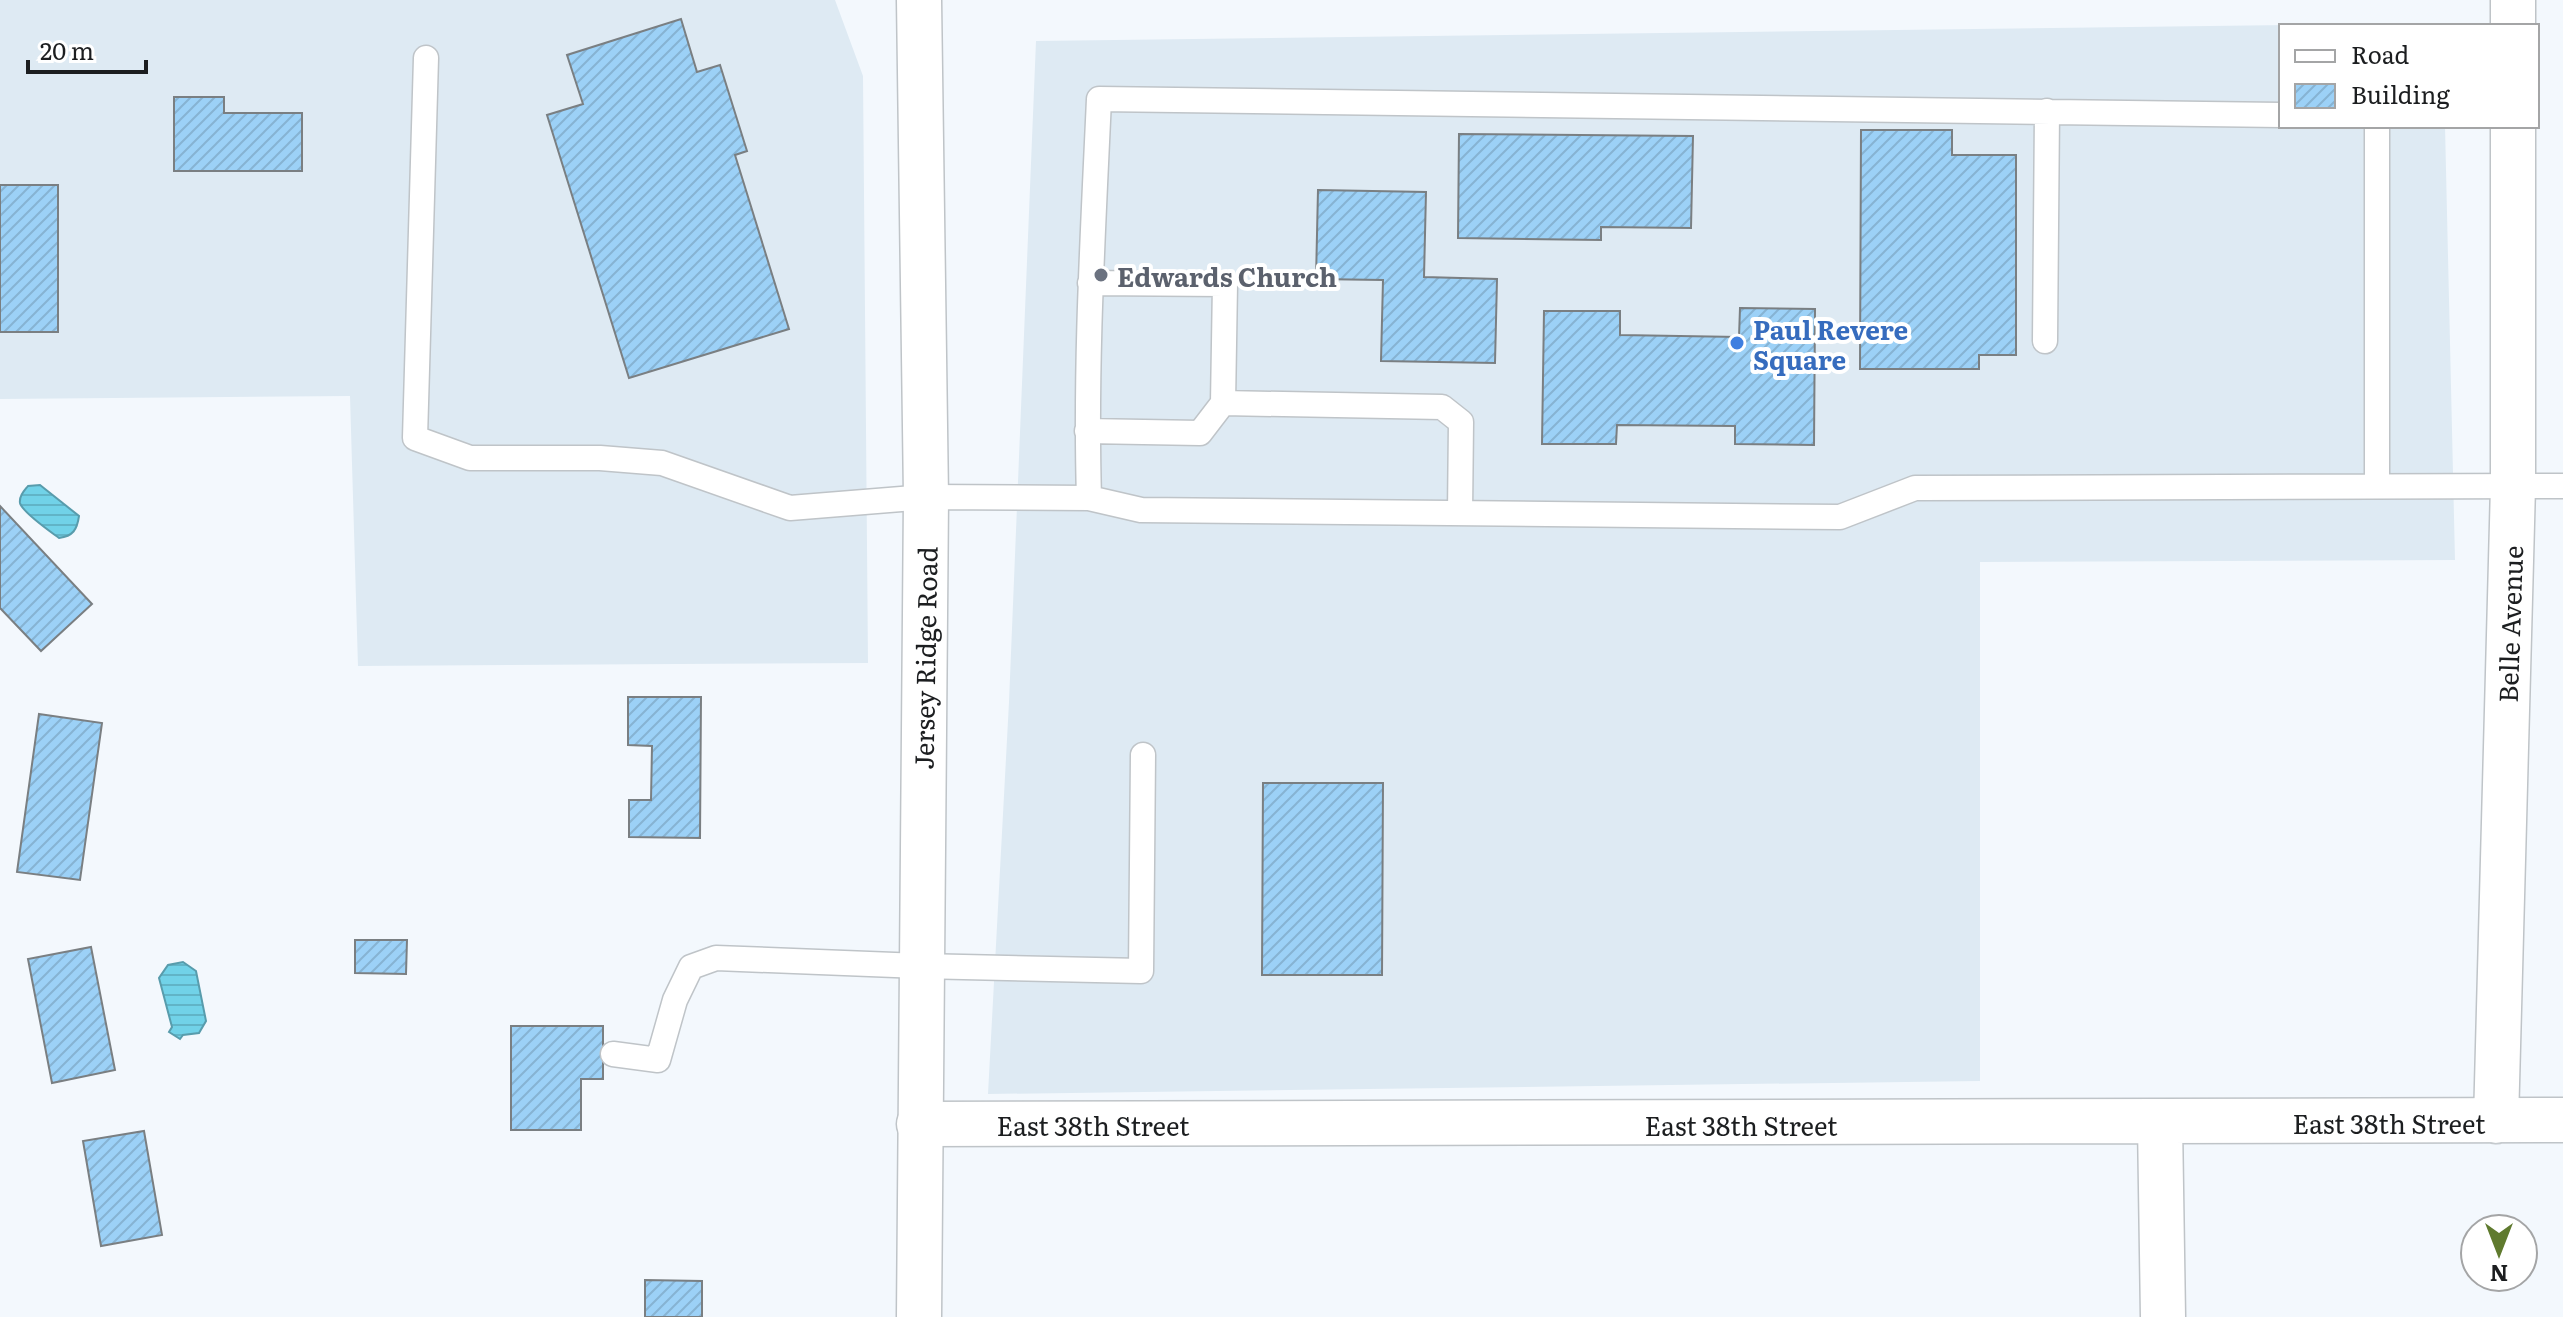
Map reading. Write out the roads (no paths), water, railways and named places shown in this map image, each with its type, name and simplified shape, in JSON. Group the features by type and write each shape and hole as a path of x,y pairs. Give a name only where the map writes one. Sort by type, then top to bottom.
{"street":[{"name":"Jersey Ridge Road","path":"919,0 926,497 919,1317"},
{"path":"2513,0 2513,24"},
{"name":"Belle Avenue","path":"2496,1121 2513,486 2513,128"},
{"name":"East 38th Street","path":"919,1124 2563,1120"},
{"path":"2160,1123 2163,1317"}],"lane":[{"path":"426,58 415,438 470,458 600,458 662,463 790,508 926,497 1089,498 1141,510 1840,517 1915,488 2563,486"},
{"path":"1089,498 1090,283 1099,99 2279,115"},
{"path":"2045,341 2047,111"},
{"path":"2377,128 2377,485"},
{"path":"1087,431 1200,433 1223,403 1225,284 1090,283"},
{"path":"1223,403 1442,407 1461,422 1460,513"},
{"path":"613,1054 658,1060 675,1000 691,967 716,958 1141,971 1143,755"}],"water":[{"path":"40,485 79,516 75,529 68,536 59,538 22,507 20,498 28,486"},
{"path":"183,962 196,971 206,1021 199,1033 183,1035 180,1039 169,1032 172,1027 159,978 168,965"}],"place":[{"name":"Edwards Church","path":"1101,275"},
{"name":"Paul Revere Square","path":"1737,343"}]}
